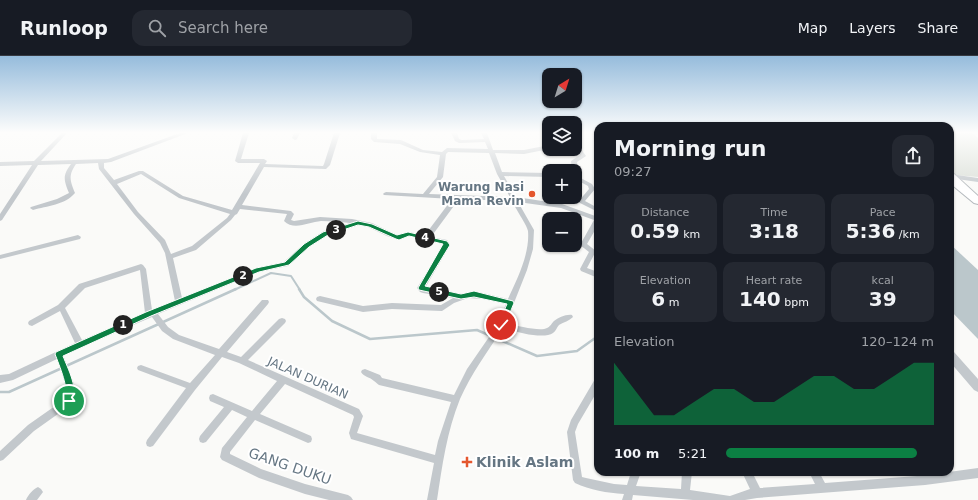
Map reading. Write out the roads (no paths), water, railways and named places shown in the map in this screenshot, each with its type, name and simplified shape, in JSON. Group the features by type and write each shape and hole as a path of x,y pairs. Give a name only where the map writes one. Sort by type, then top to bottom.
{"highway":[{"path":"954,182 974,198"},
{"path":"954,183 978,208"}],"street":[{"path":"0,219 36,163 45,154"},
{"path":"0,164 101,162 133,154"},
{"path":"169,257 194,248 237,210 264,161 240,162 238,161 240,154"},
{"path":"262,165 324,168 327,165 331,154"},
{"path":"424,196 440,177 443,154"},
{"path":"432,500 442,442 456,399 470,371 501,325 524,270 531,242 531,230 500,174 492,154"},
{"path":"574,164 574,161 583,156 582,154"},
{"path":"101,162 101,168 136,213 163,242 169,257 179,302"},
{"path":"33,208 71,195 72,193 66,176 74,163"},
{"path":"113,183 141,172 181,197 237,210 289,212 291,214 287,221 290,222 322,219 358,223 370,225 399,238 408,234 445,242 447,245 421,288 461,296 474,294 511,303"},
{"path":"500,174 542,175"},
{"path":"582,179 590,185 592,189 582,201"},
{"path":"954,180 978,180"},
{"path":"386,194 456,198 513,199 562,206 594,218"},
{"path":"427,238 456,198"},
{"path":"582,202 594,208"},
{"path":"0,379 10,377 151,313 258,270 286,264 307,245 326,233 358,223"},
{"path":"594,226 583,245 593,251 583,269 594,273"},
{"path":"0,257 78,237"},
{"path":"32,323 61,307 82,286 142,267 151,313"},
{"path":"320,300 336,302 363,309 392,306 440,308 461,296"},
{"path":"150,443 192,387 265,302"},
{"path":"61,307 80,344"},
{"name":"JALAN DURIAN","path":"151,313 165,329 176,337 242,361 356,412 359,416 353,433 354,436 438,460"},
{"path":"501,325 532,332 545,332 550,331 557,323 569,317"},
{"path":"242,361 282,321"},
{"path":"0,456 31,428 69,401 71,396 66,374 59,354"},
{"path":"954,360 978,387"},
{"path":"141,368 192,387"},
{"path":"365,372 377,378 379,381 456,399"},
{"name":"GANG DUKU","path":"283,380 225,451 225,457 259,474 305,489 348,500"},
{"path":"594,389 574,423 571,432 578,480 586,483 630,490 685,494 728,500"},
{"path":"213,398 308,439"},
{"path":"203,438 231,406"},
{"path":"954,474 978,473"},
{"path":"627,500 635,476"},
{"path":"685,494 687,476"},
{"path":"750,476 757,493"},
{"path":"816,476 823,488"},
{"path":"732,500 748,494 823,488 922,476"},
{"path":"31,500 38,492"}],"waterway":[{"path":"234,290 271,273 291,276 300,290"},
{"path":"66,366 236,289"},
{"path":"299,289 304,297 332,321 370,339 477,330 537,356 577,351 594,339"},
{"path":"0,392 9,392 62,368"}],"place":[{"name":"Warung Nasi Mama Revin","path":"532,194"},
{"name":"Klinik Aslam","path":"467,462"}]}
